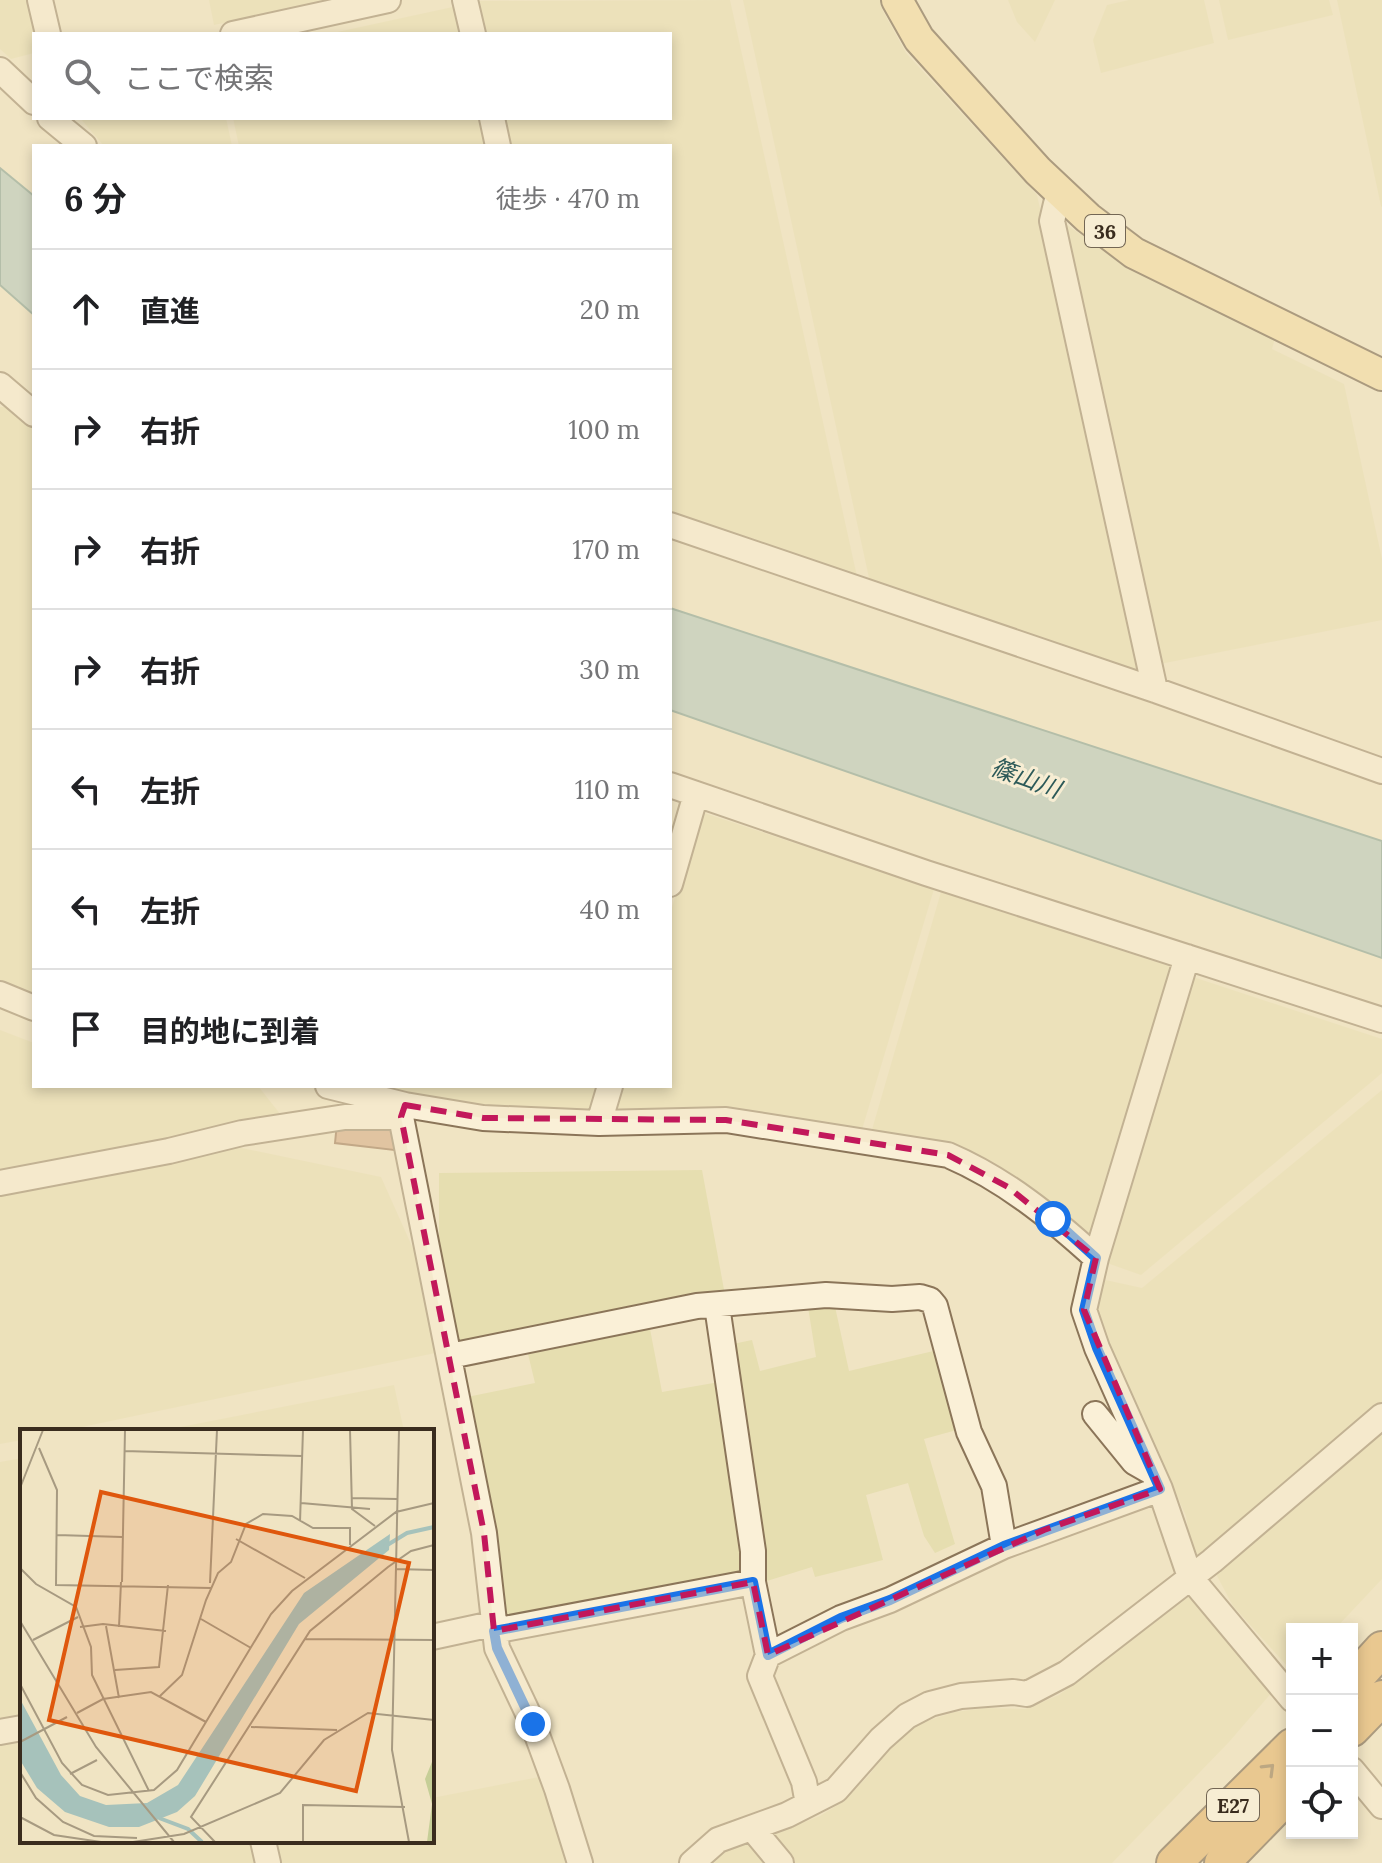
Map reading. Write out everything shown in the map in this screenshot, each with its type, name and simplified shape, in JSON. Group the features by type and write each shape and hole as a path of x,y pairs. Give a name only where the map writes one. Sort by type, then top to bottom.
{"highway":[{"path":"1358,1675 1382,1649"},
{"path":"1358,1723 1382,1698"},
{"name":"E27","path":"1174,1863 1286,1752"},
{"name":"E27","path":"1222,1863 1286,1797"}],"main road":[{"name":"36","path":"897,0 919,39 1059,191 1088,218 1134,253 1382,375"}],"street":[{"path":"40,0 48,32"},
{"path":"242,32 388,0"},
{"path":"465,0 473,32"},
{"path":"12,78 32,100"},
{"path":"52,120 82,144"},
{"path":"492,120 498,144"},
{"path":"1059,191 1052,221 1155,690"},
{"path":"0,385 32,412"},
{"path":"672,526 1155,690 1382,771"},
{"path":"672,786 926,873 1382,1020"},
{"path":"672,877 696,794"},
{"path":"1187,957 1096,1258 1084,1310 1097,1348 1157,1482 1190,1577 1289,1695"},
{"path":"0,994 32,1007"},
{"path":"334,1088 403,1111"},
{"path":"599,1123 609,1088"},
{"path":"0,1183 169,1151 242,1133 403,1111 599,1123 726,1120 948,1155 1008,1187 1053,1219 1096,1258"},
{"path":"403,1111 484,1533 497,1648 533,1724 580,1863"},
{"path":"450,1356 697,1306 826,1295 892,1299 920,1297 930,1300 935,1306 969,1432 994,1486 1004,1546"},
{"path":"717,1306 753,1551 753,1582 768,1655 760,1676 804,1782 808,1804"},
{"path":"1095,1414 1134,1462 1157,1482"},
{"path":"692,1863 718,1840 787,1815 836,1790 881,1739 907,1716 930,1704 961,1696 1013,1692 1027,1694 1048,1685 1190,1577 1382,1416"},
{"path":"768,1655 841,1618 890,1600 1004,1546 1157,1482"},
{"path":"434,1637 753,1582"},
{"path":"0,1732 20,1728"},
{"path":"1358,1777 1382,1806"},
{"path":"752,1828 781,1863"},
{"path":"263,1843 268,1863"}],"highlighted area":[{"path":"405,1105 483,1118 726,1120 948,1155 1008,1187 1096,1258 1084,1310 1160,1489 1044,1530 768,1655 753,1582 494,1631 484,1533 401,1117"}],"shaded area":[{"path":"0,0 31,0 32,54 11,59 0,49"},
{"path":"209,0 330,0 214,25"},
{"path":"730,0 858,581 672,515 672,144 508,144 502,120 672,120 672,32 484,32 477,1"},
{"path":"743,0 880,0 906,53 1037,195 1145,675 871,587"},
{"path":"1008,0 1055,0 1035,42 1017,22"},
{"path":"1129,0 1204,0 1214,43 1101,73 1093,40 1107,5"},
{"path":"1219,0 1329,0 1333,15 1228,40"},
{"path":"1337,0 1382,0 1382,207 1381,206"},
{"path":"462,5 468,32 337,32"},
{"path":"82,120 226,120 232,144 102,144"},
{"path":"233,120 487,120 493,144 239,144"},
{"path":"1067,225 1104,250 1275,338 1272,349 1344,384 1382,559 1382,620 1160,664 1060,226"},
{"path":"0,407 7,407 32,427 32,997 0,985"},
{"path":"701,812 934,889 861,1133 610,1112 617,1088 672,1088 672,907"},
{"path":"941,892 1175,968 1094,1242 1045,1199 871,1133"},
{"path":"1190,976 1382,1039 1382,1073 1141,1275 1107,1263"},
{"path":"0,1030 32,1042 32,1088 260,1088 281,1115 0,1172"},
{"path":"369,1088 601,1088 594,1111 483,1113"},
{"path":"1382,1090 1382,1410 1205,1557 1192,1553 1186,1516 1101,1328 1096,1309 1101,1279 1142,1288"},
{"path":"223,1144 381,1177 424,1273 440,1352 73,1429 20,1429 20,1440 0,1444 0,1189"},
{"path":"702,1170 725,1295 456,1341 439,1258 439,1173"},
{"path":"834,1302 849,1371 942,1349 964,1428 924,1439 955,1544 935,1553 924,1536 908,1483 866,1495 883,1560 815,1577 812,1567 760,1583 728,1345 752,1340 760,1371 816,1357 808,1307"},
{"path":"650,1329 662,1392 725,1381 748,1570 501,1618 467,1397 535,1383 528,1354"},
{"path":"394,1385 404,1429 170,1429"},
{"path":"1382,1430 1382,1579 1341,1623 1286,1623 1286,1665 1233,1606 1216,1574"},
{"path":"20,1458 20,1716 0,1720 0,1462"},
{"path":"1191,1595 1273,1691 1229,1742 1112,1863 793,1863 770,1835 820,1816 844,1801 870,1774 890,1746 918,1724 954,1712 986,1708 1025,1709 1059,1695"},
{"path":"20,1740 20,1843 258,1843 262,1863 0,1863 0,1745"},
{"path":"539,1777 567,1863 279,1863 274,1843 434,1843 434,1798"},
{"path":"753,1838 774,1863 706,1863 710,1860"}],"water":[{"path":"0,168 32,194 32,313 0,285"},
{"name":"篠山川","path":"672,609 1382,841 1382,958 672,711"}],"building":[{"path":"337,1123 396,1130 394,1150 335,1143"}],"route":[{"path":"533,1724 497,1648 494,1631 753,1582 768,1655 841,1618 890,1600 1004,1546 1160,1489 1097,1348 1084,1310 1096,1258 1053,1219"}]}
